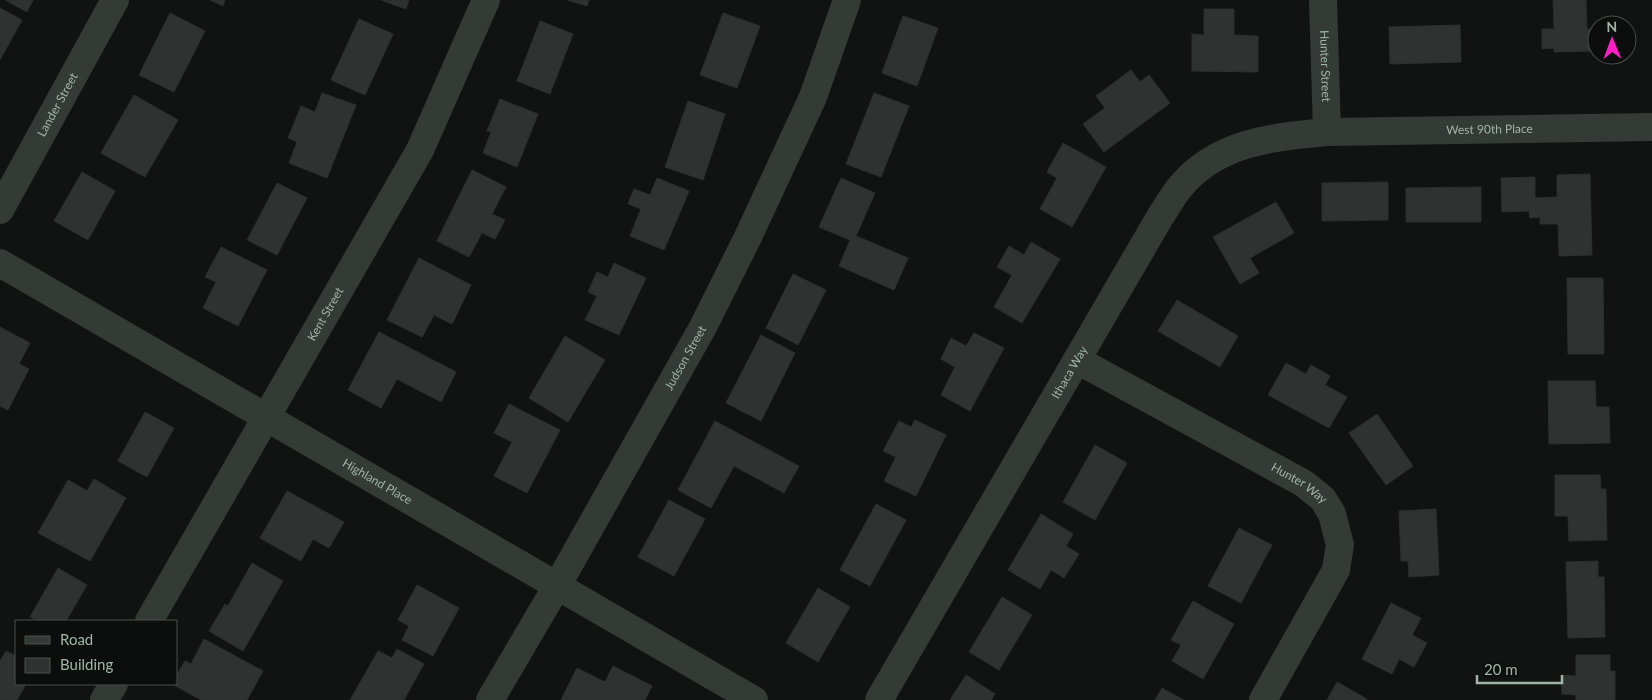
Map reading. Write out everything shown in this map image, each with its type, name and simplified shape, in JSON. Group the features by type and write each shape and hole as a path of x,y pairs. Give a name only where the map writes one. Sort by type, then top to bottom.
{"street":[{"name":"Lander Street","path":"0,210 115,0"},
{"name":"Kent Street","path":"150,620 268,418 420,150 486,0"},
{"name":"Judson Street","path":"490,700 557,586 703,327 748,237 813,97 847,0"},
{"name":"Hunter Street","path":"1323,0 1327,132"},
{"name":"West 90th Place","path":"1327,132 1652,127"},
{"name":"Ithaca Way","path":"879,700 1180,186 1200,166 1220,154 1242,145 1280,136 1327,132"},
{"name":"Highland Place","path":"0,263 754,700"},
{"name":"Hunter Way","path":"1077,360 1303,483 1323,499 1332,514 1340,545 1336,570 1263,700"},
{"path":"104,700 113,685"}],"building":[{"path":"5,0 33,0 27,12"},
{"path":"210,0 225,0 223,6"},
{"path":"381,0 409,0 406,9"},
{"path":"567,0 589,0 587,6"},
{"path":"1553,0 1586,0 1587,51 1554,52 1554,48 1542,49 1542,29 1554,29"},
{"path":"0,8 22,20 0,60"},
{"path":"1204,9 1234,9 1234,35 1258,36 1258,72 1192,71 1192,34 1204,35"},
{"path":"170,13 205,31 174,92 139,75"},
{"path":"723,13 760,26 737,88 700,75"},
{"path":"903,16 938,28 917,86 882,73"},
{"path":"359,19 393,34 365,95 331,80"},
{"path":"540,21 573,34 550,94 517,81"},
{"path":"1460,25 1461,62 1390,64 1389,27"},
{"path":"1131,70 1140,82 1149,75 1170,103 1104,152 1083,124 1105,108 1096,96"},
{"path":"322,93 356,105 327,178 289,163 297,142 288,138 301,106 315,112"},
{"path":"874,93 909,106 881,177 846,164"},
{"path":"134,95 178,120 145,177 101,153"},
{"path":"500,99 538,114 517,167 483,153 491,132 487,131"},
{"path":"688,101 725,114 703,180 665,167"},
{"path":"1063,143 1106,167 1072,227 1040,209 1057,178 1047,172"},
{"path":"472,170 506,187 492,214 505,220 495,239 482,233 469,257 437,241"},
{"path":"82,172 115,191 88,240 54,221"},
{"path":"1590,174 1592,255 1559,256 1558,224 1540,224 1540,217 1530,218 1529,211 1502,212 1501,178 1535,177 1535,198 1557,197 1557,175"},
{"path":"657,178 689,191 664,250 630,236 641,209 628,204 634,189 650,195"},
{"path":"841,178 875,193 856,236 908,258 894,290 839,266 850,240 819,227"},
{"path":"1388,182 1388,220 1322,221 1322,183"},
{"path":"277,183 307,198 277,255 247,240"},
{"path":"1481,187 1481,222 1406,222 1406,188"},
{"path":"1276,202 1294,233 1250,258 1259,273 1240,284 1213,237"},
{"path":"1031,242 1060,259 1022,323 994,307 1012,275 997,267 1009,246 1024,255"},
{"path":"221,247 267,270 238,326 203,308 216,282 205,277"},
{"path":"419,258 471,285 452,324 434,315 422,337 387,320"},
{"path":"614,263 646,278 619,335 585,320 597,296 588,292 597,272 608,277"},
{"path":"793,274 826,290 798,345 766,328"},
{"path":"1567,278 1603,278 1604,354 1568,354"},
{"path":"1177,300 1238,336 1220,367 1158,331"},
{"path":"0,327 30,343 19,364 29,369 8,410 0,406"},
{"path":"379,332 456,372 441,402 397,379 381,408 348,390"},
{"path":"974,333 1004,348 970,411 941,395 955,367 941,359 951,338 966,346"},
{"path":"761,335 795,353 761,421 726,403"},
{"path":"565,336 605,360 568,422 529,398"},
{"path":"1286,363 1306,374 1311,365 1330,376 1325,385 1347,397 1329,428 1268,395"},
{"path":"1548,381 1595,381 1596,407 1609,407 1610,443 1549,444"},
{"path":"509,404 560,430 527,493 494,476 512,442 494,433"},
{"path":"145,412 174,428 147,477 118,461"},
{"path":"1377,414 1413,466 1386,485 1349,433"},
{"path":"915,420 946,435 916,496 884,481 896,457 883,451 899,421 911,427"},
{"path":"715,421 799,466 784,493 734,466 711,508 678,490"},
{"path":"1095,445 1127,463 1095,520 1063,502"},
{"path":"1555,475 1600,475 1601,489 1606,489 1607,540 1569,541 1568,516 1555,516"},
{"path":"94,479 126,498 90,561 38,533 68,480 87,491"},
{"path":"287,491 344,522 329,548 313,539 301,561 260,538"},
{"path":"669,500 705,519 674,576 638,557"},
{"path":"876,504 906,520 870,586 840,570"},
{"path":"1436,509 1439,575 1409,577 1408,561 1401,561 1399,511"},
{"path":"1041,514 1073,534 1066,546 1079,554 1064,578 1051,570 1040,589 1008,570"},
{"path":"1239,528 1272,545 1241,603 1208,586"},
{"path":"1598,561 1598,577 1604,577 1605,637 1568,638 1566,562"},
{"path":"252,563 283,581 243,651 209,631 225,604 228,606"},
{"path":"58,568 87,585 67,620 36,620 30,617"},
{"path":"417,585 459,608 433,656 402,640 409,626 398,620"},
{"path":"818,588 850,607 818,662 786,643"},
{"path":"1002,597 1032,615 999,670 969,652"},
{"path":"1193,601 1234,624 1203,679 1172,661 1181,645 1171,640"},
{"path":"1391,603 1421,618 1412,635 1427,643 1414,667 1399,659 1392,674 1362,659"},
{"path":"204,639 263,671 247,700 201,700 174,685 178,685 178,673 185,661 191,664"},
{"path":"397,649 424,664 404,700 350,700 378,651 392,658"},
{"path":"6,651 15,656 15,685 25,685 17,700 0,700 0,661"},
{"path":"1576,655 1610,655 1610,671 1615,671 1615,700 1576,700 1576,695 1562,694 1561,675 1576,676"},
{"path":"613,666 652,686 645,700 561,700 577,668 605,682"},
{"path":"966,675 995,694 991,700 950,700"},
{"path":"1337,682 1367,699 1367,700 1327,700"},
{"path":"1162,688 1184,700 1155,700"}]}
